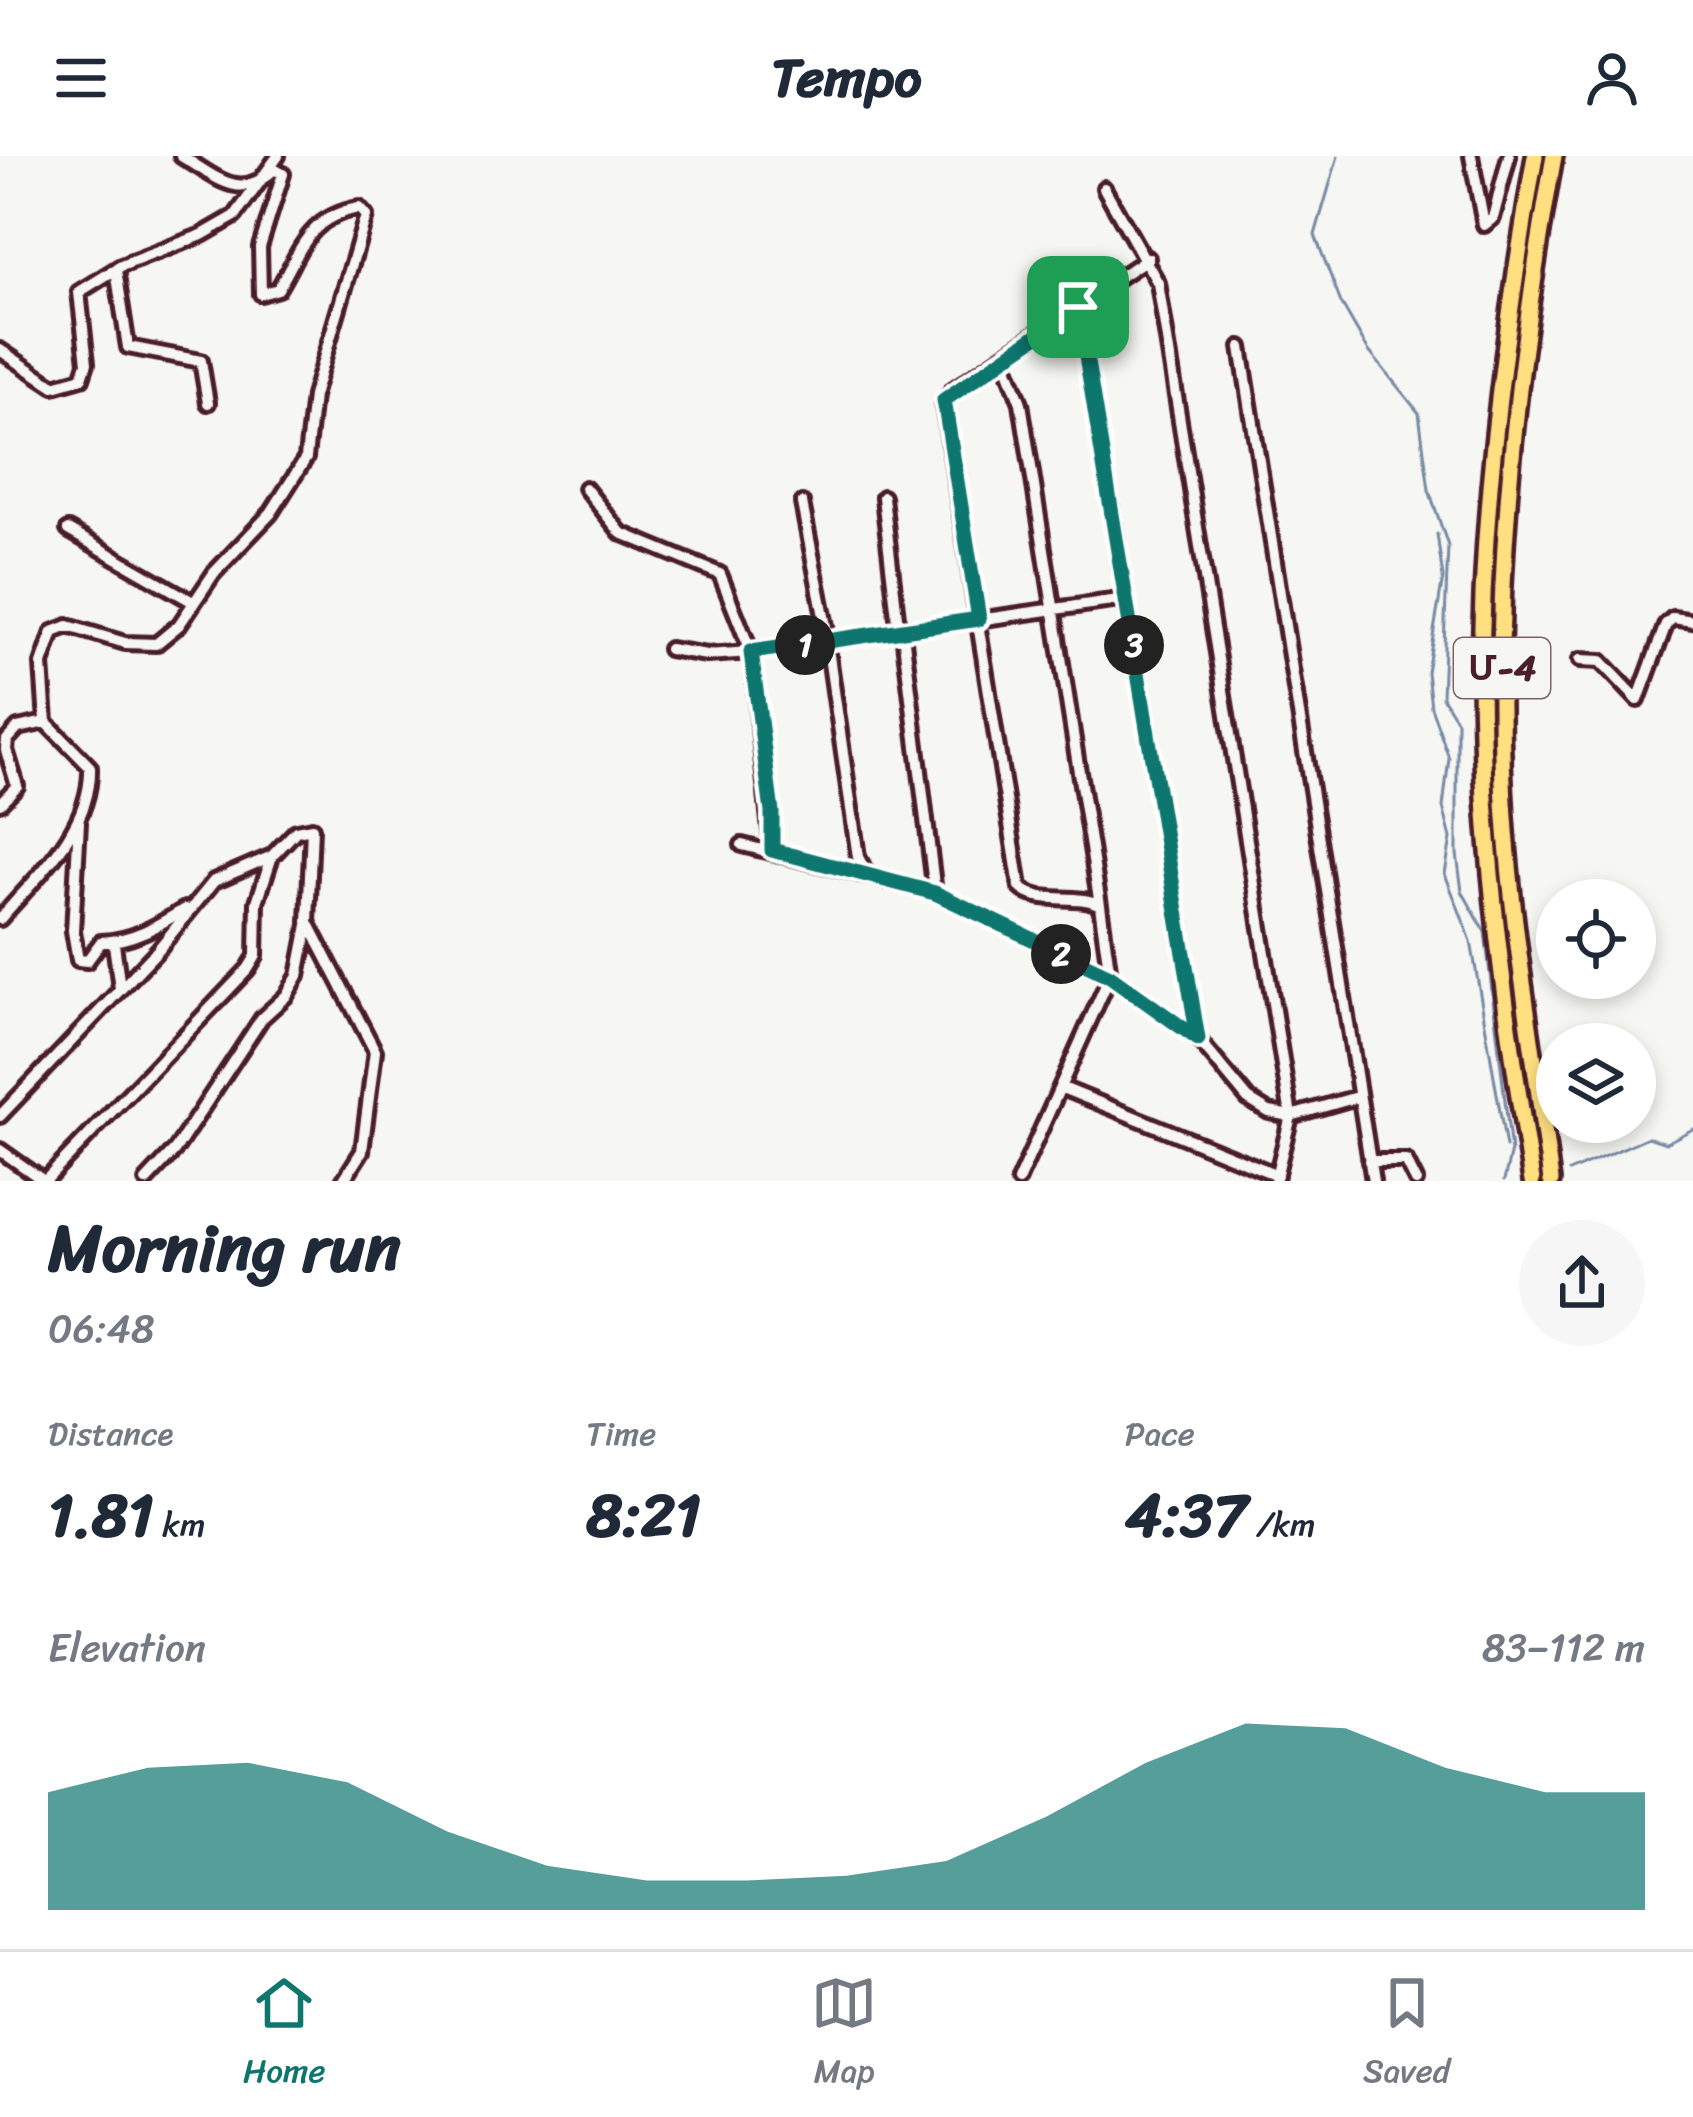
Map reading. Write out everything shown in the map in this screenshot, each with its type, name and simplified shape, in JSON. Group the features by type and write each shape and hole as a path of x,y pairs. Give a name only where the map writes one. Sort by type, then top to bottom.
{"highway":[{"name":"Մ-4","path":"1532,1181 1491,867 1482,663 1499,403 1535,156"},
{"name":"Մ-4","path":"1551,1181 1509,864 1501,730 1503,583 1517,403 1554,156"}],"street":[{"path":"181,156 215,177 256,188"},
{"path":"0,350 54,386 82,378 87,363 79,292 235,216 278,156"},
{"path":"1471,156 1484,225 1493,218 1509,156"},
{"path":"196,902 147,933 114,944 101,942 87,961 76,957 80,822 90,767 46,722 42,664 52,632 68,626 150,646 169,636 302,470 313,396 366,221 359,208 351,209 316,228 295,250 278,289 261,294 260,247 283,174 270,171 256,188"},
{"path":"1060,1087 1276,1178 1291,1116 1158,283 1148,258 1104,188"},
{"path":"1100,905 1081,896 1032,896 1020,887 943,404 952,390 1148,258"},
{"path":"116,270 128,347 202,361 208,403"},
{"path":"1078,307 1198,1039"},
{"path":"1241,347 1373,1181"},
{"path":"1003,356 1021,403 1110,976 1018,1181"},
{"path":"585,488 621,533 720,574 751,652 772,812 772,850"},
{"path":"884,497 935,893"},
{"path":"802,503 828,642 858,856 868,876"},
{"path":"68,530 193,602"},
{"path":"669,649 706,655 751,652 1126,599"},
{"path":"1580,659 1600,661 1638,700 1666,624 1673,618 1693,621"},
{"path":"0,803 17,786 3,749 7,740 18,728 46,722"},
{"path":"0,919 80,822"},
{"path":"0,1116 214,880 272,856 296,831 311,827 308,922 298,976 286,996 262,1018 175,1150 146,1181"},
{"path":"742,845 935,893 1110,976 1198,1039 1248,1099 1291,1116 1357,1097"},
{"path":"0,1150 44,1181 256,956 257,902 272,856"},
{"path":"308,922 375,1051 362,1151 343,1181"},
{"path":"114,944 120,988"},
{"path":"1369,1161 1406,1161 1416,1181"}],"green space":[{"path":"1544,156 1550,156 1501,502 1496,645 1536,1092 1536,1143 1541,1143 1544,1181 1539,1181 1508,950 1489,718 1496,506 1521,296"}],"waterway":[{"path":"1338,156 1315,235 1341,303 1368,350 1419,413 1429,490 1448,546 1442,697 1457,721 1457,854 1462,891 1485,932 1511,1151 1504,1181"},
{"path":"1437,534 1443,578 1427,672 1431,707 1449,758 1443,807 1451,838 1445,874 1471,941 1506,1147"},
{"path":"1569,1172 1648,1137 1666,1143 1693,1129"}],"route":[{"path":"1078,307 1184,930 1198,1039 1110,976 935,893 772,850 772,812 751,652 979,619 944,400 952,390 1078,307"}]}
